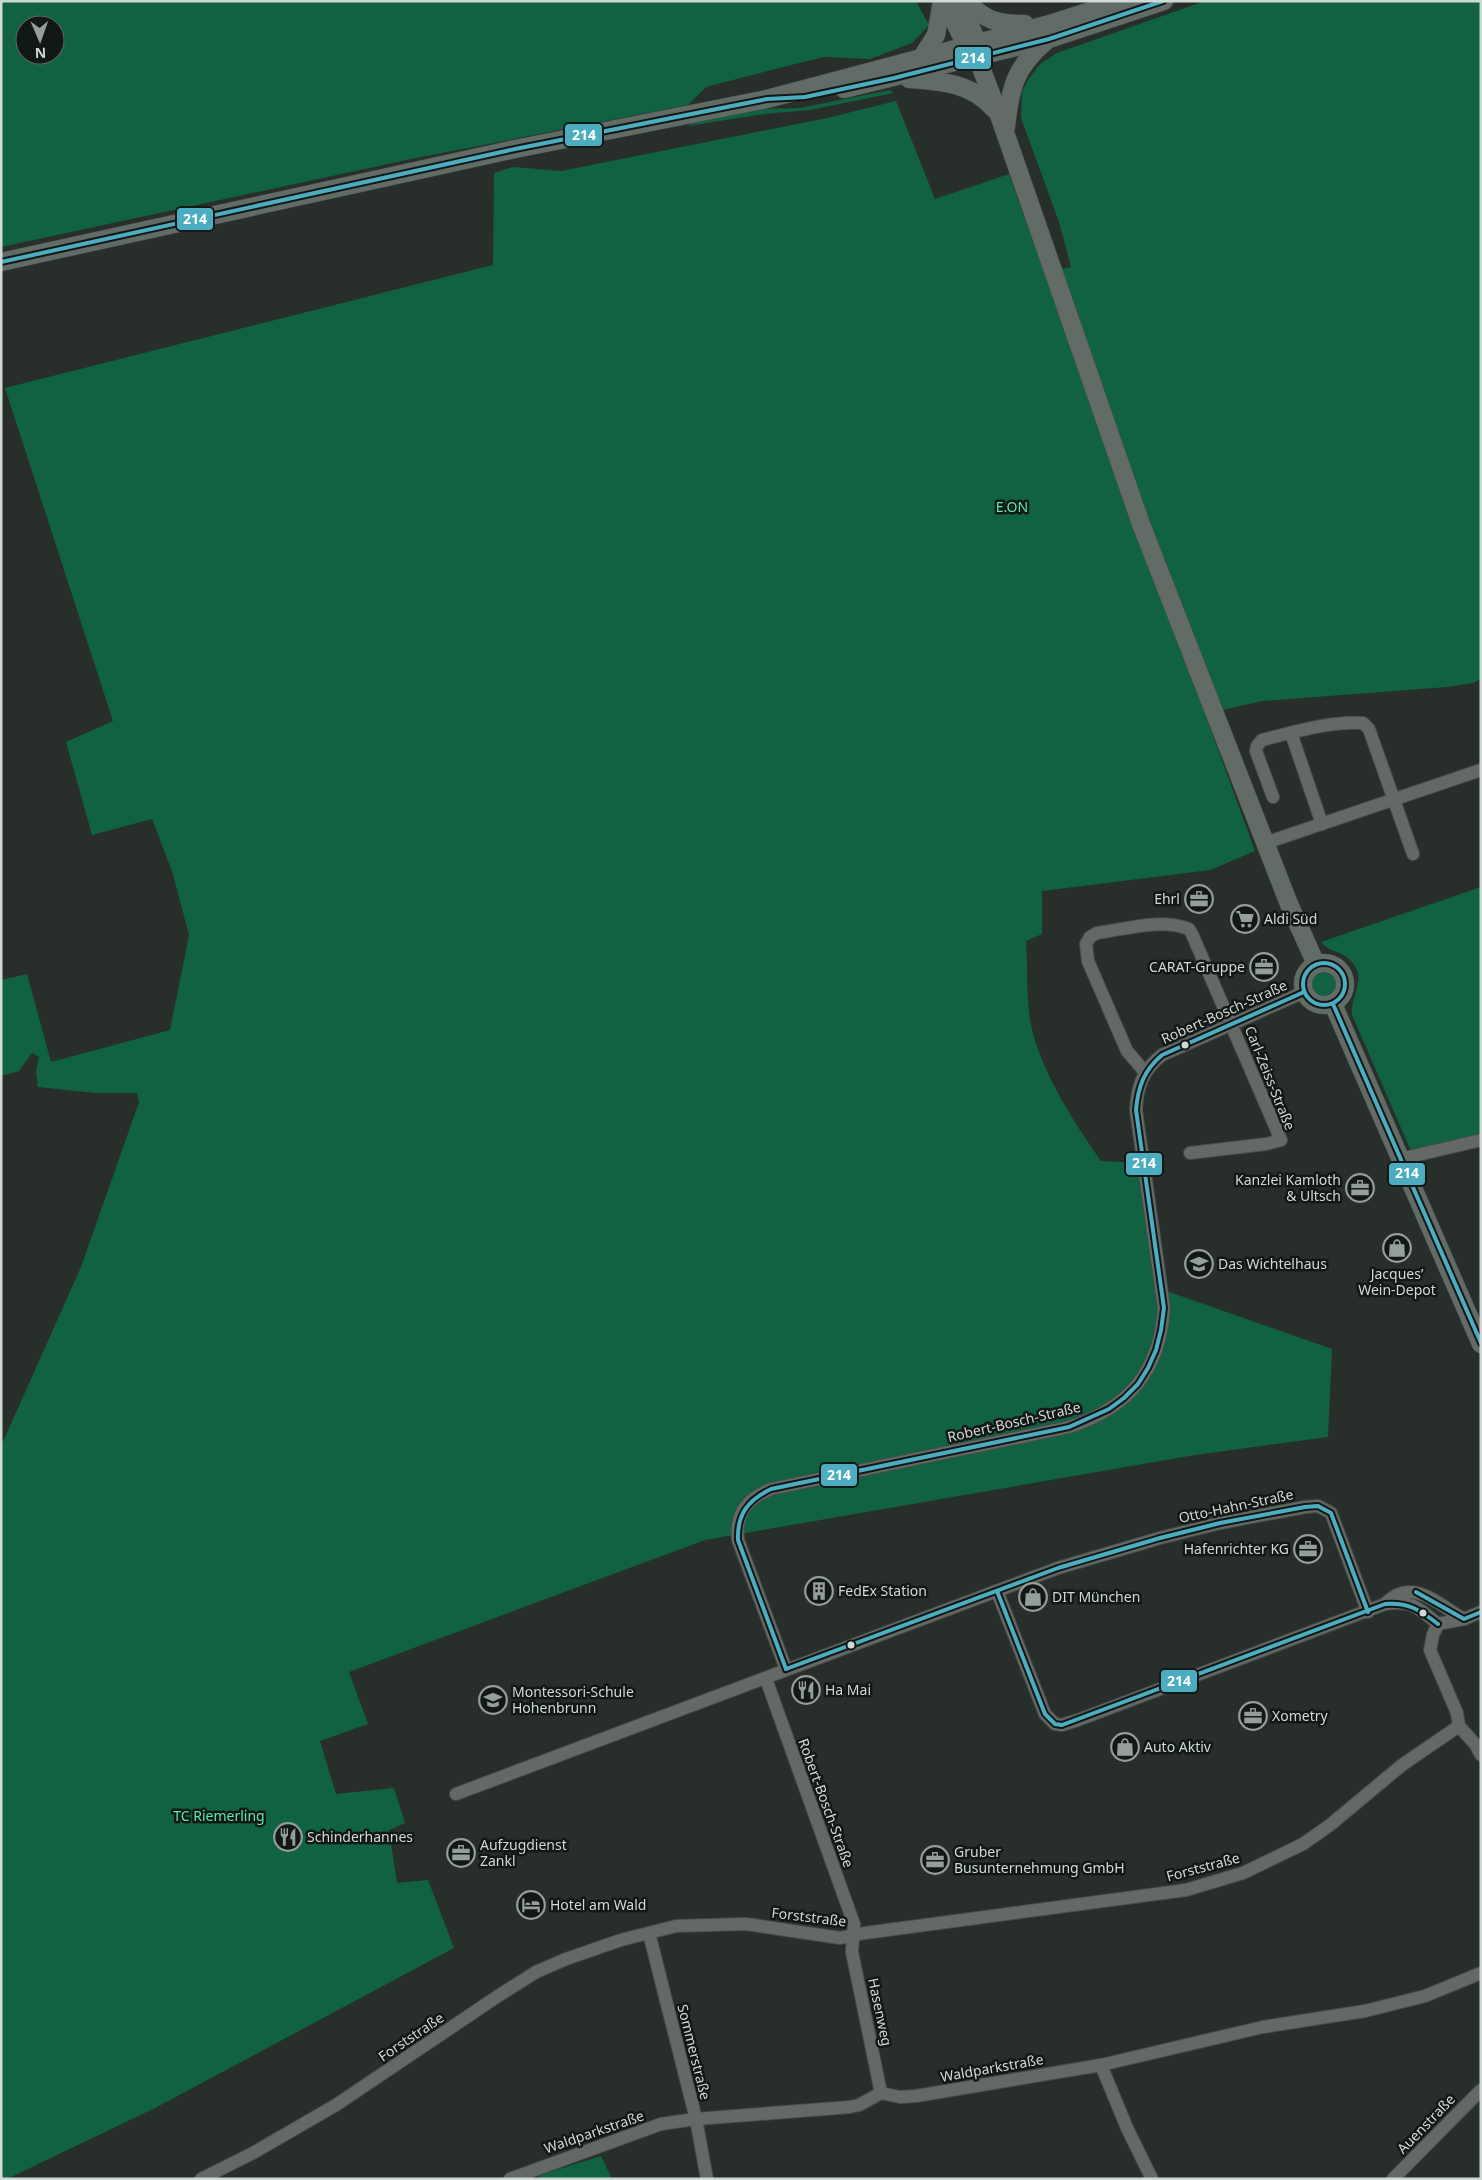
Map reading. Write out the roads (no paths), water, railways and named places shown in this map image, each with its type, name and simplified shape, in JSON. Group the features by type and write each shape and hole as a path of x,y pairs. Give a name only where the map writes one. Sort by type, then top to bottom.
{"main road":[{"path":"943,1 974,48"},
{"path":"922,57 936,35 943,1"},
{"path":"960,1 974,48 1002,123 1141,524 1236,772 1316,964"},
{"path":"966,1 981,16 995,22 1047,32"},
{"path":"1002,123 1016,76 1047,32 1123,1"},
{"path":"1,262 515,149 767,99 922,57 1047,32 1164,1"},
{"path":"767,99 805,97 894,78 974,48"},
{"path":"894,78 931,81 967,88 987,100 1002,123"},
{"path":"1316,964 1332,964 1344,976 1344,992 1332,1004 1316,1004 1304,992 1303,979 1306,973 1316,964"},
{"path":"1332,1004 1481,1344"}],"street":[{"path":"1273,797 1259,760 1257,746 1262,740 1353,722 1363,723 1369,728 1414,854"},
{"path":"1291,733 1322,824"},
{"path":"1265,843 1394,801 1481,770"},
{"name":"Carl-Zeiss-Straße","path":"1145,1072 1127,1051 1088,961 1086,944 1090,937 1097,933 1173,924 1189,929 1281,1140 1266,1144 1190,1153"},
{"name":"Robert-Bosch-Straße","path":"786,1669 738,1540 738,1520 750,1500 771,1489 1070,1427 1101,1415 1127,1396 1145,1375 1152,1362 1162,1334 1164,1308 1136,1110 1137,1095 1145,1072 1162,1055 1304,992"},
{"path":"1400,1159 1481,1140"},
{"name":"Otto-Hahn-Straße","path":"456,1794 1058,1568 1160,1538 1230,1521 1305,1506 1318,1506 1325,1508 1331,1513 1368,1612"},
{"path":"997,1591 1045,1714 1055,1724 1062,1725 1368,1612 1385,1604 1396,1594 1411,1591 1422,1594 1464,1619"},
{"path":"1385,1604 1406,1602 1416,1607 1438,1624 1464,1619 1481,1612"},
{"path":"1438,1624 1433,1635 1430,1650 1458,1713 1459,1726 1475,1744 1481,1755"},
{"name":"Robert-Bosch-Straße","path":"766,1679 854,1924 852,1937"},
{"name":"Forststraße","path":"201,2179 254,2153 336,2105 536,1972 594,1948 676,1926 724,1924 776,1927 840,1938 852,1937 964,1918 1186,1890 1243,1874 1303,1844 1330,1825 1402,1765 1459,1726"},
{"name":"Sommerstraße","path":"649,1933 696,2119 706,2179"},
{"name":"Hasenweg","path":"852,1937 852,1952 881,2093"},
{"name":"Waldparkstraße","path":"519,2177 661,2124 696,2119 850,2107 859,2105 881,2093 900,2097 916,2096 1101,2065 1263,2027 1365,2011 1390,2005 1438,1991 1481,1973"},
{"path":"1101,2065 1127,2128 1152,2179"},
{"path":"1477,2094 1481,2109"},
{"name":"Auenstraße","path":"1393,2179 1477,2094"}],"place":[{"name":"Ehrl","path":"1199,899"},
{"name":"Aldi Süd","path":"1245,919"},
{"name":"CARAT-Gruppe","path":"1264,967"},
{"name":"Kanzlei Kamloth & Ultsch","path":"1360,1188"},
{"name":"Jacques’ Wein-Depot","path":"1397,1248"},
{"name":"Das Wichtelhaus","path":"1199,1264"},
{"name":"Hafenrichter KG","path":"1308,1549"},
{"name":"FedEx Station","path":"819,1591"},
{"name":"DIT München","path":"1033,1597"},
{"name":"Ha Mai","path":"806,1690"},
{"name":"Montessori-Schule Hohenbrunn","path":"493,1700"},
{"name":"Xometry","path":"1253,1716"},
{"name":"Auto Aktiv","path":"1125,1747"},
{"name":"Schinderhannes","path":"288,1837"},
{"name":"Aufzugdienst Zankl","path":"461,1853"},
{"name":"Gruber Busunternehmung GmbH","path":"935,1860"},
{"name":"Hotel am Wald","path":"531,1905"}],"park label":[{"name":"E.ON","path":"1012,507"},
{"name":"TC Riemerling","path":"219,1816"}]}
